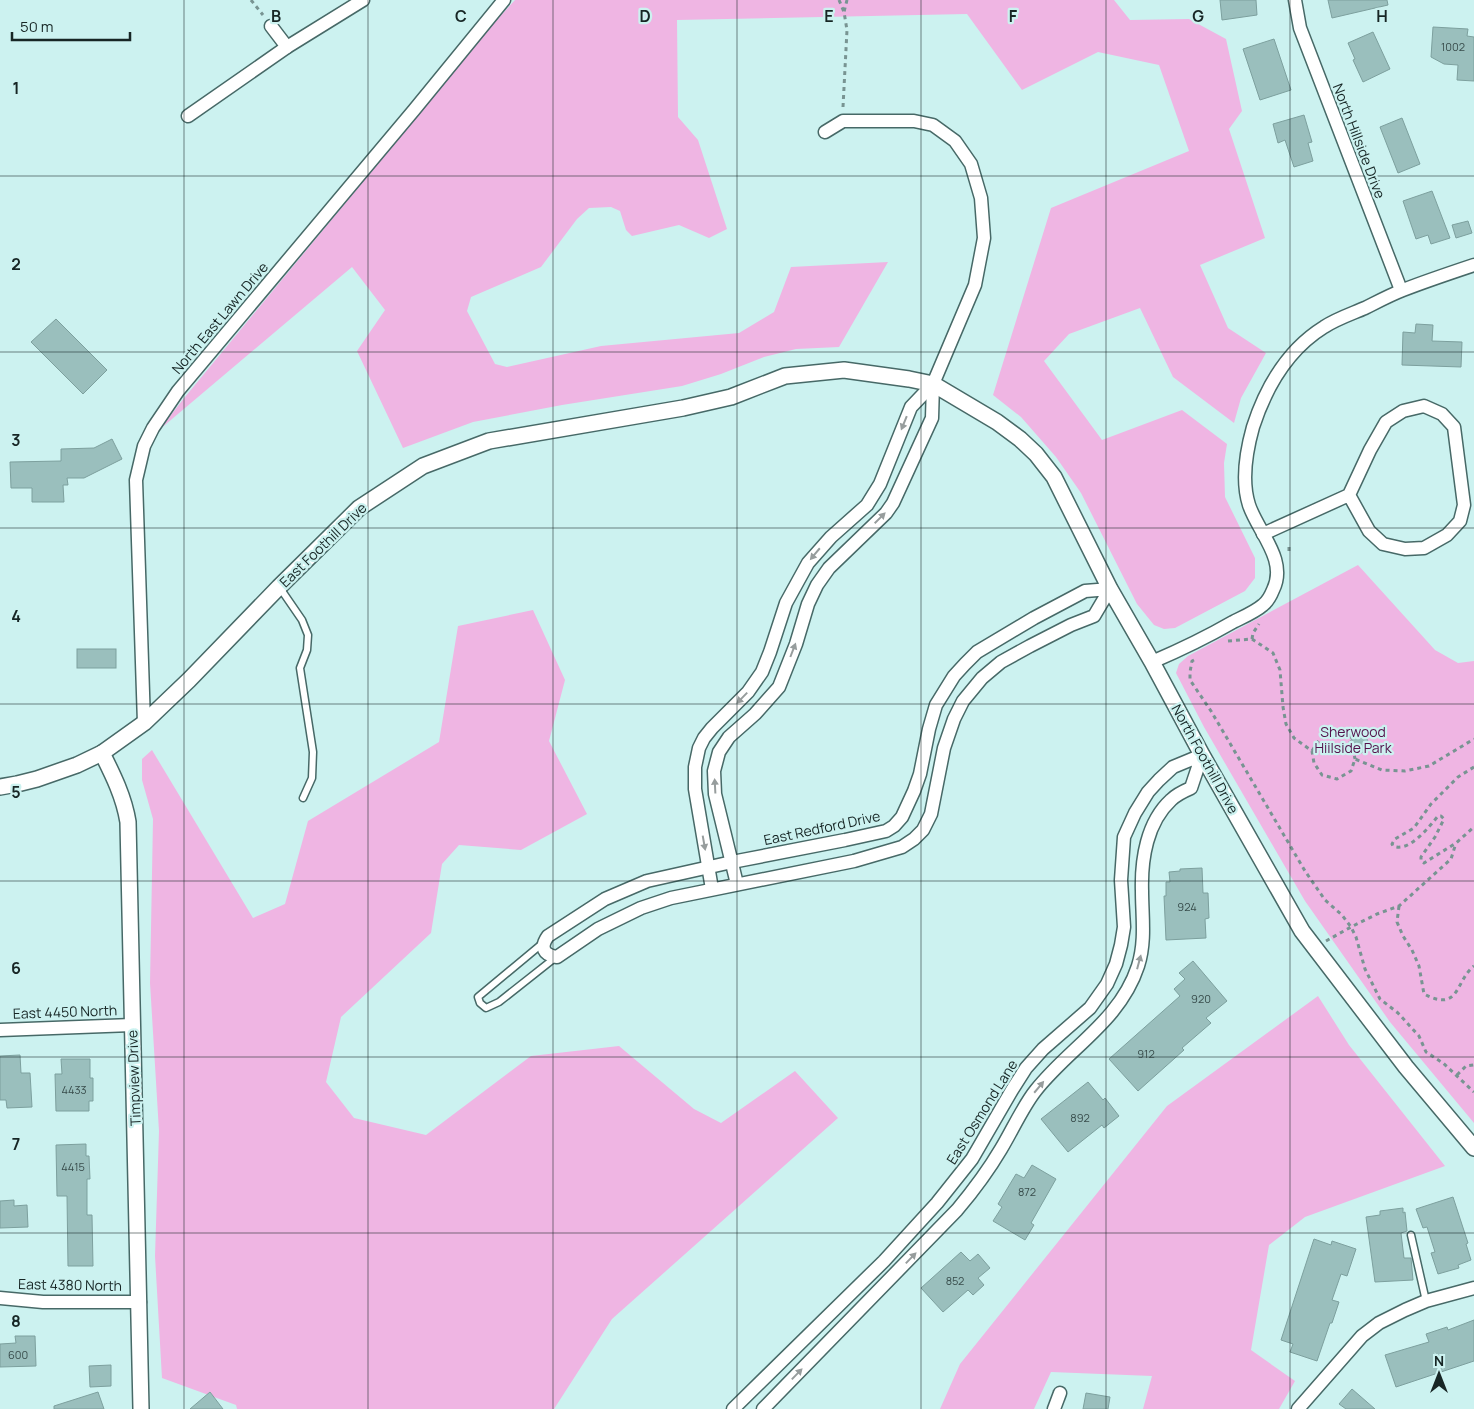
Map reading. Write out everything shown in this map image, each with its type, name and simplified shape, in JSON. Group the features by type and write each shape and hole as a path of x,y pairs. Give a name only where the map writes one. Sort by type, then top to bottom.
{"street":[{"path":"188,116 287,47 363,0"},
{"name":"North East Lawn Drive","path":"144,723 136,480 144,446 153,428 178,391 504,0"},
{"name":"North Hillside Drive","path":"1295,0 1300,28 1401,290"},
{"path":"271,26 287,47"},
{"path":"712,889 695,789 695,767 699,748 712,728 738,703 762,672 786,603 808,563 831,537 866,505 880,484 911,407 933,384 975,285 984,238 980,198 971,164 956,141 933,125 914,121 843,121 825,132"},
{"path":"1152,662 1198,642 1257,610 1268,600 1274,588 1277,566 1249,505 1245,481 1246,460 1250,438 1261,404 1272,382 1289,358 1306,340 1325,326 1401,290 1474,265"},
{"name":"East Foothill Drive","path":"0,787 53,774 102,753 144,723 359,508 423,466 489,441 732,397 784,376 844,370 933,384"},
{"path":"737,884 715,794 714,771 719,752 729,737 756,714 779,687 796,644 808,604 817,585 829,568 886,513 893,503 932,418 933,384"},
{"name":"North Foothill Drive","path":"933,384 997,422 1020,439 1036,454 1054,477 1110,589 1302,931 1406,1067 1474,1148"},
{"path":"1263,534 1349,495 1370,450 1386,422 1402,410 1424,406 1442,414 1454,427 1464,505 1460,521 1447,534 1424,548 1405,549 1383,544 1369,531 1349,495"},
{"path":"543,943 546,953 557,957 598,929 641,908 671,898 854,861 902,847 923,830 931,814 944,748 954,718 963,701 982,678 1001,662 1072,625 1094,616 1110,589"},
{"name":"East Redford Drive","path":"543,943 548,936 605,899 647,881 846,840 886,830 894,826 902,818 920,774 929,729 936,706 954,676 977,652 1034,618 1085,591 1110,589"},
{"name":"Timpview Drive","path":"102,753 120,791 126,807 128,822 141,1409"},
{"path":"763,1409 957,1210 981,1180 1034,1092 1117,1008 1139,964 1143,937 1143,858 1148,838 1156,820 1172,799 1191,788 1202,755"},
{"name":"East Osmond Lane","path":"733,1409 884,1261 937,1203 972,1160 1026,1068 1044,1049 1090,1008 1107,984 1116,964 1124,927 1121,880 1124,836 1148,792 1173,767 1202,755"},
{"path":"1144,798 1162,812"},
{"name":"East 4450 North","path":"0,1030 132,1025"},
{"path":"1004,1104 1021,1116"},
{"path":"1298,1409 1362,1336 1379,1323 1426,1300 1474,1288"},
{"name":"East 4380 North","path":"0,1298 43,1302 140,1302"},
{"path":"1054,1409 1060,1393"}],"lane":[{"path":"279,587 302,620 308,635 307,650 300,668 313,752 312,778 303,798"},
{"path":"543,943 478,997 480,1004 486,1008 499,1002 557,957"},
{"path":"1411,1235 1426,1300"}],"path":[{"path":"251,0 271,26"},
{"path":"838,0 844,12 847,30 843,121"},
{"path":"844,12 847,0"},
{"path":"1225,641 1252,639 1273,653 1280,670 1286,724 1294,738 1312,751"},
{"path":"1200,656 1192,661 1190,680 1211,711 1304,871 1325,900 1342,915 1351,927 1356,937 1365,969 1380,999 1398,1014 1419,1036 1426,1052 1443,1063 1474,1092"},
{"path":"1332,733 1346,736 1352,744 1355,759 1351,771 1337,779 1322,775 1314,763 1312,751 1324,736 1332,733"},
{"path":"1355,759 1382,770 1405,771 1429,766 1474,739"},
{"path":"1474,767 1458,777 1431,804 1414,828 1395,839 1392,846 1400,848 1416,840 1425,833 1438,816 1441,816 1444,819 1435,837 1421,857 1420,861 1424,863 1456,843 1474,827"},
{"path":"1314,947 1377,914 1399,906 1451,859 1456,843"},
{"path":"1399,906 1397,922 1419,966 1424,994 1430,997 1445,999 1453,997 1466,975 1474,966"},
{"path":"1457,1076 1466,1066 1474,1066"}],"green space":[{"path":"515,0 1114,0 1130,20 1189,19 1226,39 1242,111 1229,129 1265,238 1200,265 1228,328 1266,353 1241,398 1234,423 1173,377 1140,308 1069,334 1044,361 1102,440 1182,410 1227,444 1224,463 1225,497 1255,558 1255,578 1245,591 1175,628 1164,629 1154,625 1137,604 1081,493 1056,457 1021,417 993,395 1051,208 1189,151 1159,65 1098,52 1022,90 967,14 677,20 678,117 698,140 727,229 709,238 679,225 632,236 626,230 620,211 611,207 589,208 577,219 541,267 471,297 467,311 495,364 507,367 601,346 739,333 774,312 791,267 888,262 839,347 796,349 764,357 721,374 682,386 562,405 473,422 403,448 357,351 385,310 352,267 159,430 481,37"},
{"name":"Sherwood Hiilside Park","path":"1358,565 1435,650 1458,663 1474,661 1474,1123 1390,1022 1305,901 1204,727 1176,673 1179,664 1188,656"},
{"path":"533,610 565,680 549,741 587,814 521,850 459,845 442,864 431,933 341,1017 326,1082 354,1118 426,1135 531,1056 619,1046 694,1109 721,1123 795,1071 838,1118 612,1319 554,1409 237,1409 236,1405 162,1378 155,1256 159,1131 150,983 153,819 142,780 142,759 152,750 253,918 285,904 308,821 439,742 458,626"},
{"path":"1318,996 1349,1045 1445,1166 1305,1217 1269,1245 1251,1350 1295,1381 1279,1409 1143,1409 1152,1376 1051,1372 1034,1409 940,1409 960,1364 1167,1106"}],"building":[{"path":"1220,0 1256,0 1257,15 1222,20"},
{"path":"1328,0 1387,0 1388,5 1332,18"},
{"path":"1433,27 1468,29 1467,36 1474,37 1474,81 1457,80 1458,65 1444,64 1431,57"},
{"path":"1373,32 1390,69 1363,82 1348,43"},
{"path":"1274,39 1291,90 1260,100 1243,49"},
{"path":"1304,115 1312,142 1308,143 1313,161 1294,167 1285,140 1278,143 1273,124"},
{"path":"1402,118 1420,164 1398,173 1380,127"},
{"path":"1432,191 1450,238 1431,244 1428,235 1416,239 1403,201"},
{"path":"1468,221 1472,233 1456,238 1452,225"},
{"path":"56,319 107,370 83,394 31,342"},
{"path":"1416,324 1433,325 1432,341 1462,342 1461,367 1402,365 1403,332 1415,333"},
{"path":"112,439 122,459 84,478 67,478 68,485 63,485 64,502 32,502 32,488 11,488 10,462 61,461 61,449 94,448"},
{"path":"77,649 116,649 116,668 77,668"},
{"path":"1361,729 1372,748 1359,754 1349,735"},
{"path":"1202,868 1203,893 1208,893 1209,918 1205,919 1206,938 1166,940 1164,896 1166,896 1166,882 1170,882 1169,872 1180,871 1180,869"},
{"path":"1193,961 1227,1001 1206,1018 1211,1023 1138,1091 1109,1059 1180,996 1174,989 1185,979 1179,973"},
{"path":"20,1055 21,1073 30,1073 32,1107 7,1108 6,1100 0,1100 0,1056"},
{"path":"61,1059 90,1059 90,1078 93,1078 93,1101 89,1101 89,1111 56,1111 55,1074 62,1074"},
{"path":"1088,1082 1103,1100 1105,1098 1119,1116 1104,1128 1102,1125 1068,1152 1041,1119"},
{"path":"86,1144 86,1156 89,1156 90,1179 87,1179 87,1215 92,1215 93,1266 68,1266 67,1196 57,1196 56,1145"},
{"path":"1032,1165 1056,1179 1031,1223 1034,1225 1025,1240 993,1221 1002,1207 998,1204 1016,1174 1024,1178"},
{"path":"1453,1197 1468,1243 1466,1244 1471,1260 1458,1265 1459,1268 1438,1274 1431,1253 1435,1252 1427,1227 1423,1228 1416,1209"},
{"path":"14,1200 14,1206 27,1205 28,1227 0,1228 0,1201"},
{"path":"1403,1208 1407,1231 1401,1233 1404,1258 1411,1258 1413,1280 1375,1282 1366,1217 1380,1215 1380,1211"},
{"path":"1314,1239 1331,1245 1332,1241 1356,1249 1347,1276 1341,1274 1332,1300 1339,1302 1317,1361 1290,1352 1293,1344 1281,1340"},
{"path":"961,1252 970,1261 978,1254 990,1268 978,1278 984,1285 973,1295 968,1290 943,1312 921,1288"},
{"path":"1474,1320 1474,1361 1396,1387 1385,1355 1429,1342 1426,1334 1447,1327 1448,1330"},
{"path":"15,1336 35,1336 36,1366 0,1367 0,1344 16,1343"},
{"path":"111,1365 111,1386 90,1387 89,1366"},
{"path":"1352,1389 1375,1409 1346,1409 1339,1404"},
{"path":"98,1392 104,1409 54,1409 54,1406"},
{"path":"210,1392 223,1409 190,1409"},
{"path":"1086,1393 1110,1397 1108,1409 1083,1409"}]}
